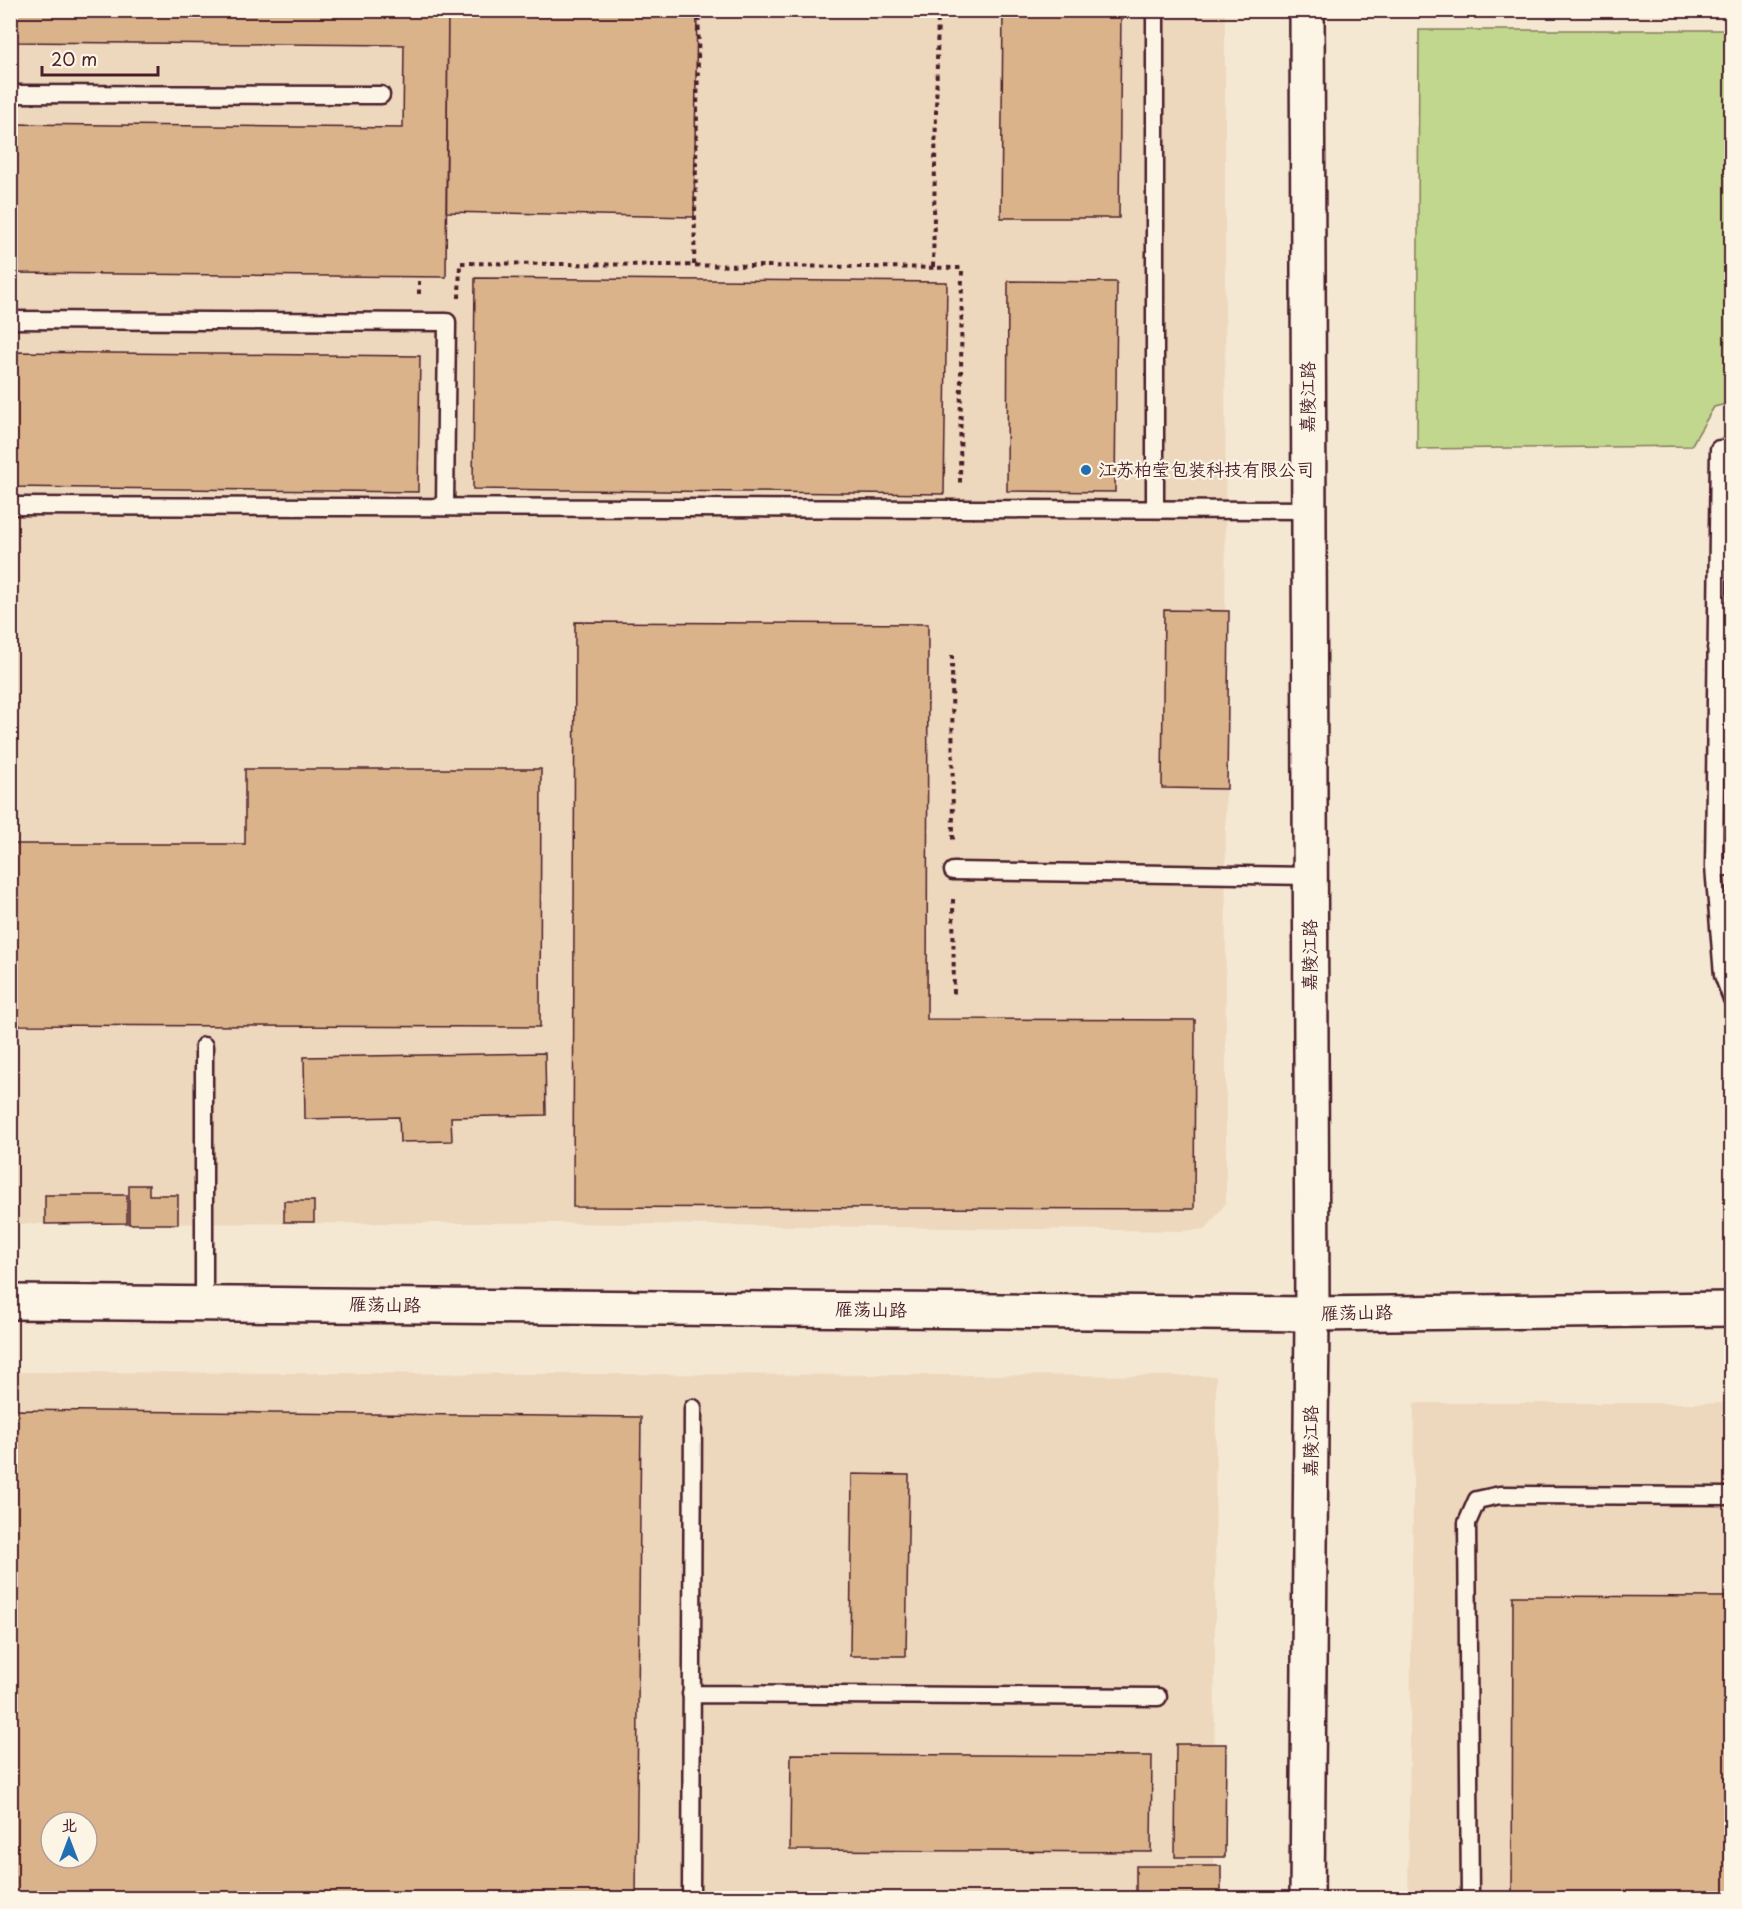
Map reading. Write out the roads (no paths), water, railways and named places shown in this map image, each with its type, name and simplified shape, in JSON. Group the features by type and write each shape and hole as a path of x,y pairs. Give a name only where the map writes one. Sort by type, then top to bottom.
{"street":[{"name":"嘉陵江路","path":"1307,10 1312,1314 1307,1899"},
{"name":"雁荡山路","path":"10,1302 1312,1314 1731,1309"}],"lane":[{"path":"1155,10 1155,509"},
{"path":"10,94 381,95"},
{"path":"10,320 447,322 445,507"},
{"path":"1731,449 1719,449 1724,648 1714,867 1723,975 1731,999"},
{"path":"10,506 1309,510"},
{"path":"1714,867 1731,867"},
{"path":"953,871 1310,876"},
{"path":"204,1046 204,1304"},
{"path":"690,1899 693,1408"},
{"path":"1470,1899 1467,1523 1477,1500 1500,1496 1731,1496"},
{"path":"691,1694 1158,1697"}],"place":[{"name":"江苏柏莹包装科技有限公司","path":"1086,470"}]}
